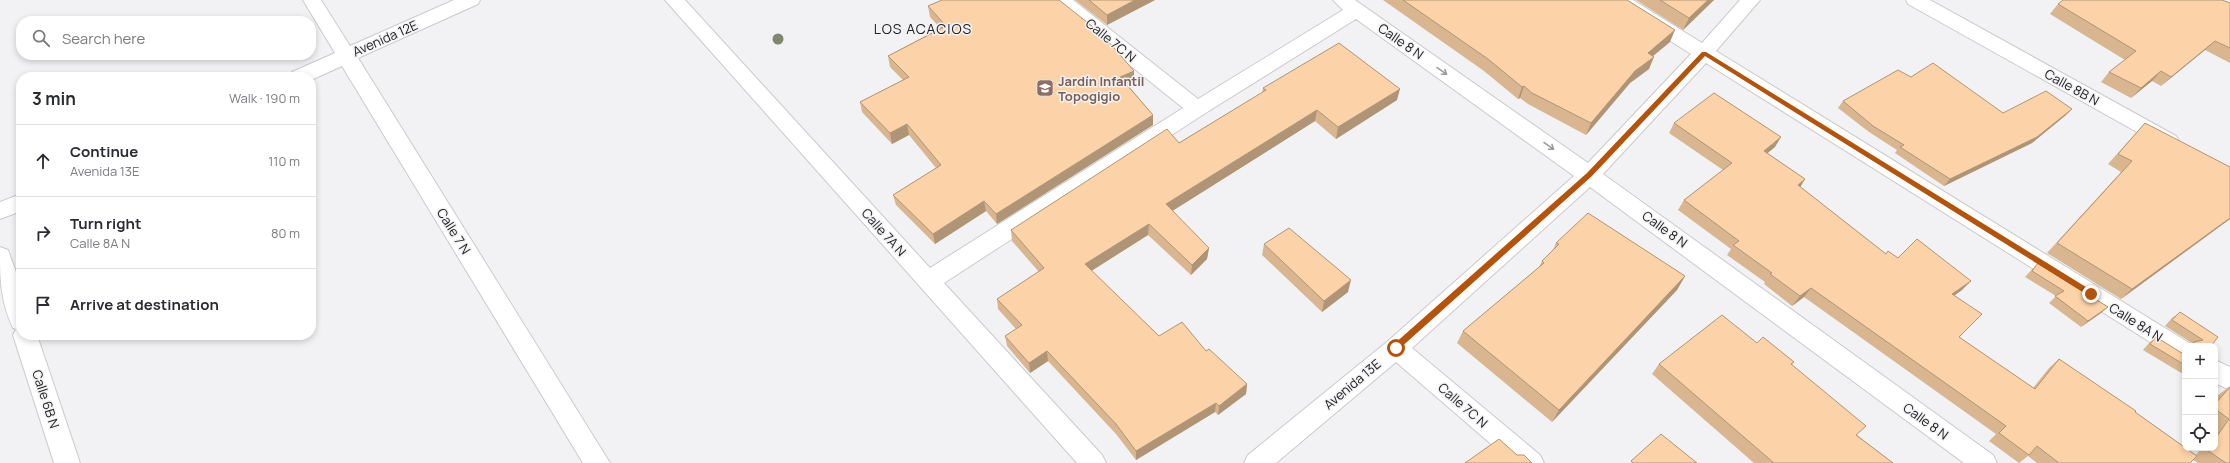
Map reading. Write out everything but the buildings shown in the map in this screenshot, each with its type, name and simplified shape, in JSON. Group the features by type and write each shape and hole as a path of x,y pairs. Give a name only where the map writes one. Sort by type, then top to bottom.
{"street":[{"name":"Calle 7 N","path":"312,0 597,463"},
{"name":"Avenida 12E","path":"310,72 471,0"},
{"name":"Calle 7A N","path":"674,0 1093,463"},
{"name":"Calle 7C N","path":"1061,0 1197,109"},
{"name":"Calle 8A N","path":"1619,0 2182,350"},
{"name":"Avenida 13E","path":"1257,463 1396,348 1590,175 1704,53 1751,0"},
{"name":"Calle 8B N","path":"1915,0 2189,151"},
{"path":"928,281 1197,109 1349,5"},
{"name":"Calle 8 N","path":"1349,5 1590,175 1984,463"},
{"path":"0,211 16,204"},
{"path":"0,256 16,306"},
{"name":"Calle 6B N","path":"27,340 67,463"},
{"name":"Calle 7C N","path":"1396,348 1531,463"},
{"path":"2218,372 2230,380"}],"place":[{"name":"Jardín Infantil Topogigio","path":"1045,88"}],"district":[{"name":"LOS ACACIOS","path":"923,28"}],"route":[{"path":"1396,348 1590,175 1704,53 2091,294"}]}
